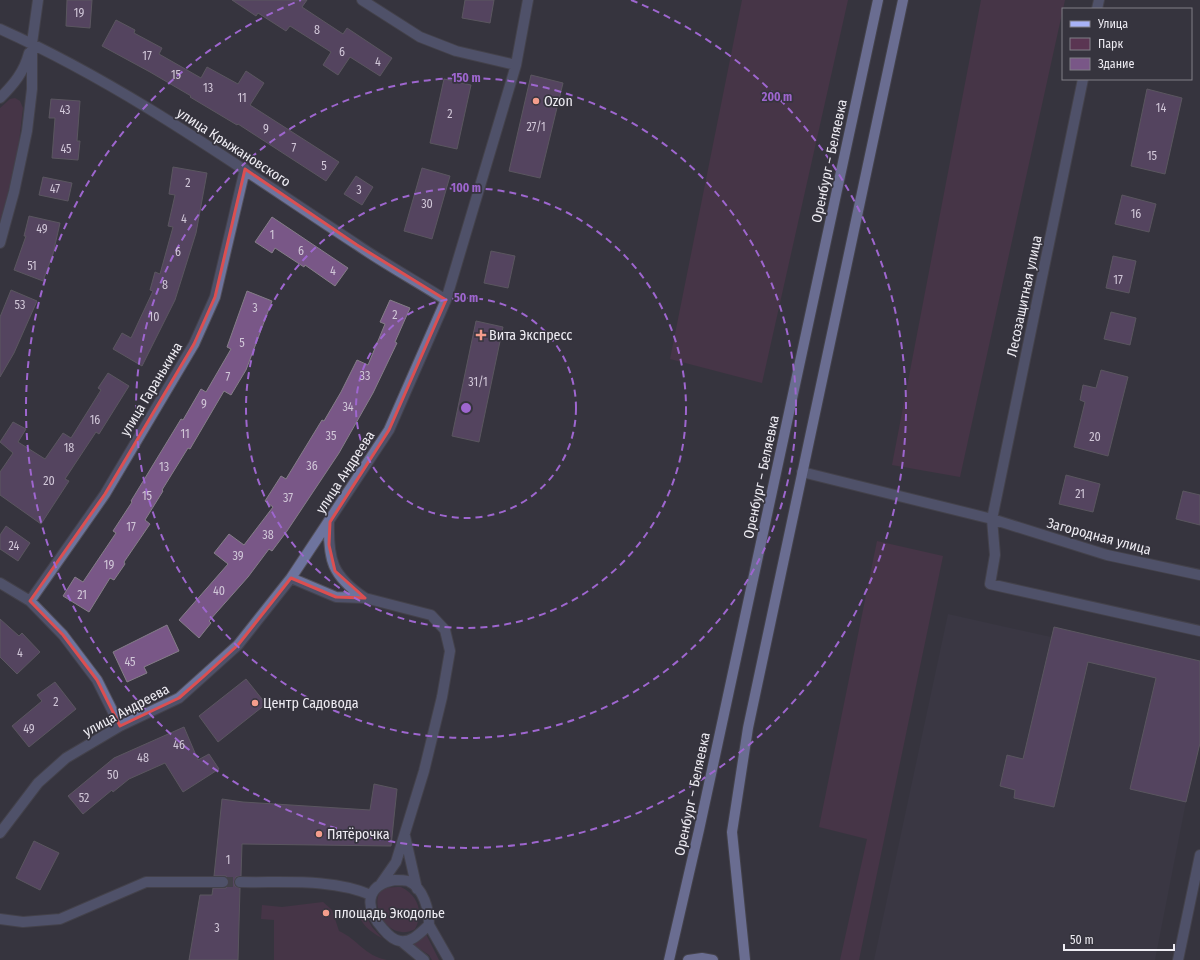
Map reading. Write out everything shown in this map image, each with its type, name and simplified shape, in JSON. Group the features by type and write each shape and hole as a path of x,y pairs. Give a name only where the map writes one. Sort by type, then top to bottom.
{"main road":[{"name":"Оренбург – Беляевка","path":"668,960 699,830 878,0"},
{"path":"745,960 732,832 748,728 902,0"},
{"path":"688,960 702,958 713,960"}],"street":[{"path":"0,243 14,192 27,131 32,89 32,43 38,0"},
{"path":"362,0 420,37 456,51 516,65"},
{"name":"улица Андреева","path":"0,832 38,783 66,758 120,726 179,698 238,645 291,578 330,522 389,430 446,300 476,204 516,65 528,0"},
{"name":"улица Крыжановского","path":"0,29 32,43 145,106 245,169 357,245 446,300"},
{"path":"0,98 18,79 25,66 32,43"},
{"name":"Лесозащитная улица","path":"1083,80 992,520 995,555 990,584 1200,630"},
{"name":"улица Гаранькина","path":"30,601 105,494 194,344 215,297 245,169"},
{"name":"Загородная улица","path":"802,472 992,520 1107,555 1200,575"},
{"path":"330,522 329,545 335,571 353,590 365,598"},
{"path":"291,578 336,596 365,598 432,615 445,630 450,651 436,724 424,771 396,862 371,895 369,906 377,922 388,934 401,941 424,960"},
{"path":"0,583 30,601 63,634 97,680 120,726"},
{"path":"405,835 417,889"},
{"path":"1178,960 1200,855"},
{"path":"380,885 395,880 408,881 417,889 424,898 429,914 429,925 449,960"},
{"path":"0,919 23,922 60,919 146,882 222,882"},
{"path":"240,882 330,884 359,890 371,895"},
{"path":"401,941 410,940 429,925"}],"highlighted area":[{"path":"245,169 357,245 446,300 389,430 330,522 329,545 335,571 365,598 336,597 291,578 238,645 179,698 120,726 97,680 63,635 30,601 105,494 194,344 215,297"}],"shaded area":[{"path":"948,614 1051,637 1054,627 1200,661 1200,743 1186,802 1155,960 874,960"}],"green space":[{"path":"742,0 848,0 762,383 670,359"},
{"path":"981,0 1065,0 1062,8 960,477 892,465"},
{"path":"15,98 20,101 23,108 17,159 0,223 0,108 10,99"},
{"path":"877,541 943,556 859,960 840,960 867,839 819,827"},
{"path":"401,887 412,895 418,905 419,911 418,923 415,929 404,932 395,930 387,925 381,917 377,900 380,892 386,888"},
{"path":"323,902 332,910 339,931 372,955 387,960 274,960 274,920 261,919 262,905 282,907"},
{"path":"359,908 362,909 372,927 382,938 364,924 357,911"},
{"path":"425,932 439,960 432,960 429,955 411,943"}],"building":[{"path":"67,0 92,0 90,28 66,26"},
{"path":"232,0 307,0 302,7 343,34 347,28 392,58 380,76 350,57 338,75 323,65 331,52 290,26 286,31 258,13 256,16"},
{"path":"465,0 494,0 490,23 462,18"},
{"path":"116,20 135,30 134,33 162,48 159,54 201,78 207,67 238,84 246,71 264,83 250,105 339,162 326,181 238,124 237,125 150,72 102,46"},
{"path":"531,75 563,83 540,178 509,171"},
{"path":"444,79 471,85 457,149 430,143"},
{"path":"1147,89 1182,98 1165,174 1131,166"},
{"path":"51,99 80,101 77,141 80,141 78,160 52,158 55,118 49,118"},
{"path":"173,167 207,173 196,233 175,300 142,366 113,349 122,333 131,338 153,291 150,290 155,272 160,274 173,227 168,226 175,195 169,194"},
{"path":"422,168 450,176 432,239 404,231"},
{"path":"356,176 373,187 362,205 344,194"},
{"path":"43,177 72,183 68,201 39,195"},
{"path":"1122,195 1156,204 1149,232 1115,224"},
{"path":"29,216 60,223 53,254 43,281 14,270 26,236 24,236"},
{"path":"272,217 348,268 335,286 305,265 304,267 275,248 272,253 255,242"},
{"path":"491,251 515,256 508,288 484,283"},
{"path":"1113,256 1136,261 1129,293 1106,288"},
{"path":"11,290 37,301 14,353 0,377 0,317"},
{"path":"247,291 272,301 246,370 231,395 224,391 190,449 188,448 145,520 150,524 124,562 125,564 114,580 110,578 89,612 63,596 75,577 83,582 116,533 113,531 181,419 183,420 201,389 206,392 231,349 227,347"},
{"path":"390,300 410,308 395,342 397,343 373,393 339,453 287,531 272,551 269,549 248,577 209,621 211,623 199,638 179,620 228,564 214,553 229,534 244,545 273,507 265,501 281,476 286,479 322,420 324,421 357,360 368,365 385,324 380,322"},
{"path":"1111,312 1136,318 1130,345 1104,339"},
{"path":"476,321 503,327 479,442 452,436"},
{"path":"1101,370 1128,377 1108,456 1074,447 1085,402 1080,400 1083,385 1096,388"},
{"path":"108,373 129,386 99,434 96,432 65,479 69,481 41,524 0,495 0,472 13,453 0,442 13,422 26,429 18,442 45,459 63,433 71,438 101,390 98,388"},
{"path":"1066,475 1100,484 1093,512 1059,504"},
{"path":"1183,491 1200,495 1200,525 1176,519"},
{"path":"6,526 30,543 18,561 0,549 0,535"},
{"path":"0,619 19,636 22,633 40,652 17,674 0,657"},
{"path":"167,625 179,651 144,667 147,673 127,682 113,652"},
{"path":"1054,627 1200,661 1200,743 1186,802 1130,789 1156,678 1088,662 1054,807 1014,798 1015,790 1000,786 1007,755 1023,759"},
{"path":"246,679 266,704 218,742 199,716"},
{"path":"55,682 76,709 29,747 12,726 42,701 37,695"},
{"path":"184,727 198,760 209,754 219,769 183,792 165,763 129,779 113,792 112,790 83,814 68,796 114,758"},
{"path":"374,784 397,789 391,846 242,844 241,876 236,877 234,882 235,886 240,888 238,960 189,960 200,895 212,895 213,888 226,888 229,882 226,876 214,876 222,799 243,802 370,810"},
{"path":"34,841 59,853 40,890 16,878"}],"tunnel":[{"path":"223,882 240,882"}],"place":[{"name":"Ozon","path":"536,101"},
{"name":"Вита Экспресс","path":"481,335"},
{"name":"Центр Садовода","path":"255,703"},
{"name":"Пятёрочка","path":"319,834"},
{"name":"площадь Экодолье","path":"326,913"}]}
